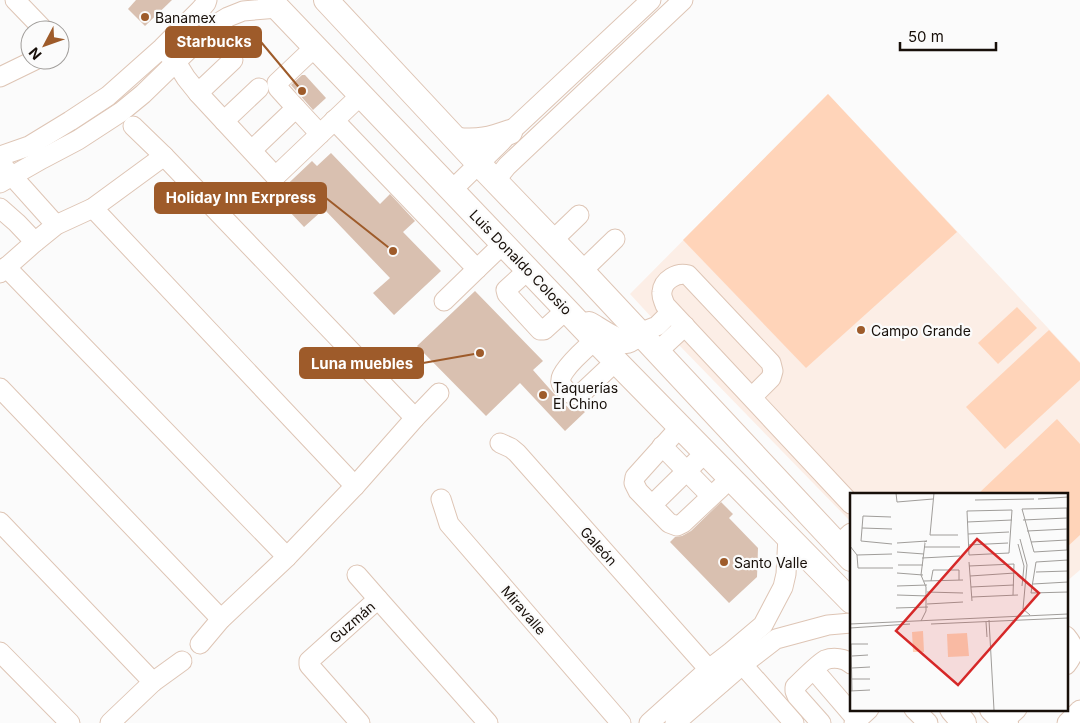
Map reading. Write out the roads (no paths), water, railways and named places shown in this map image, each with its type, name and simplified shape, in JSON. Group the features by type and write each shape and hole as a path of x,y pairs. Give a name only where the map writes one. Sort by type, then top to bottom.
{"main road":[{"path":"326,0 797,501 847,546"},
{"name":"Luis Donaldo Colosio","path":"274,4 595,340 850,601"},
{"path":"458,140 472,142 486,140 510,132"},
{"path":"572,316 623,342 628,342 639,333"},
{"path":"635,380 648,371 655,370 692,388"},
{"path":"953,710 964,723"}],"street":[{"path":"15,0 34,20"},
{"path":"0,156 28,146 108,96 162,48 200,10 207,0"},
{"path":"487,172 501,142 510,132 650,0"},
{"path":"655,0 668,14"},
{"path":"452,190 487,172 507,166 683,0"},
{"path":"56,225 4,174 42,159 78,140 127,119 143,94 213,26 243,11 274,4"},
{"path":"315,47 277,83 278,88 320,134"},
{"path":"162,48 176,62 198,93 277,176 361,95"},
{"path":"198,93 232,60"},
{"path":"0,77 20,67"},
{"path":"224,121 259,88"},
{"path":"108,96 127,119 415,418"},
{"path":"252,150 296,108"},
{"path":"334,120 477,269"},
{"path":"164,156 93,208 56,225 3,270 287,557"},
{"path":"0,208 35,242"},
{"path":"93,208 355,486"},
{"path":"552,241 579,215"},
{"path":"582,271 615,239"},
{"path":"444,301 503,244"},
{"path":"528,270 506,290 506,294 540,330 544,330 572,316"},
{"path":"752,397 771,378 773,371 771,363 688,275 675,275 668,280 662,290 665,305 850,503"},
{"path":"639,333 657,326 671,312"},
{"path":"658,351 685,326"},
{"path":"595,340 560,377 566,391 577,395 583,392 616,361"},
{"path":"0,388 221,619"},
{"path":"200,644 221,619 287,557 355,486 439,393"},
{"path":"680,427 635,477 634,484 638,491 652,506 669,523 677,526 684,523 730,478"},
{"name":"Galeón","path":"500,443 517,453 715,676"},
{"path":"662,446 712,496"},
{"path":"652,506 705,453"},
{"name":"Miravalle","path":"441,499 449,524 618,720"},
{"path":"0,522 153,682"},
{"path":"663,721 737,658 763,625 782,587 786,574 781,529"},
{"path":"357,575 378,599"},
{"name":"Guzmán","path":"360,723 309,666 309,661 378,599 488,723"},
{"path":"737,658 776,639 822,627 850,623"},
{"path":"763,625 776,639"},
{"path":"1068,638 1072,642 1074,650 1072,658 1068,663"},
{"path":"0,652 70,723"},
{"path":"737,658 794,723"},
{"path":"821,723 797,696 795,687 825,660 838,658 850,663"},
{"path":"110,723 153,682 182,661"},
{"path":"814,670 850,708"},
{"path":"915,710 928,723"},
{"path":"1067,723 1080,710"}],"place":[{"name":"Banamex","path":"145,17"},
{"name":"Starbucks","path":"302,91"},
{"name":"Holiday Inn Exrpress","path":"393,251"},
{"name":"Campo Grande","path":"861,330"},
{"name":"Luna muebles","path":"480,353"},
{"name":"Taquerías El Chino","path":"543,395"},
{"name":"Santo Valle","path":"724,562"}]}
